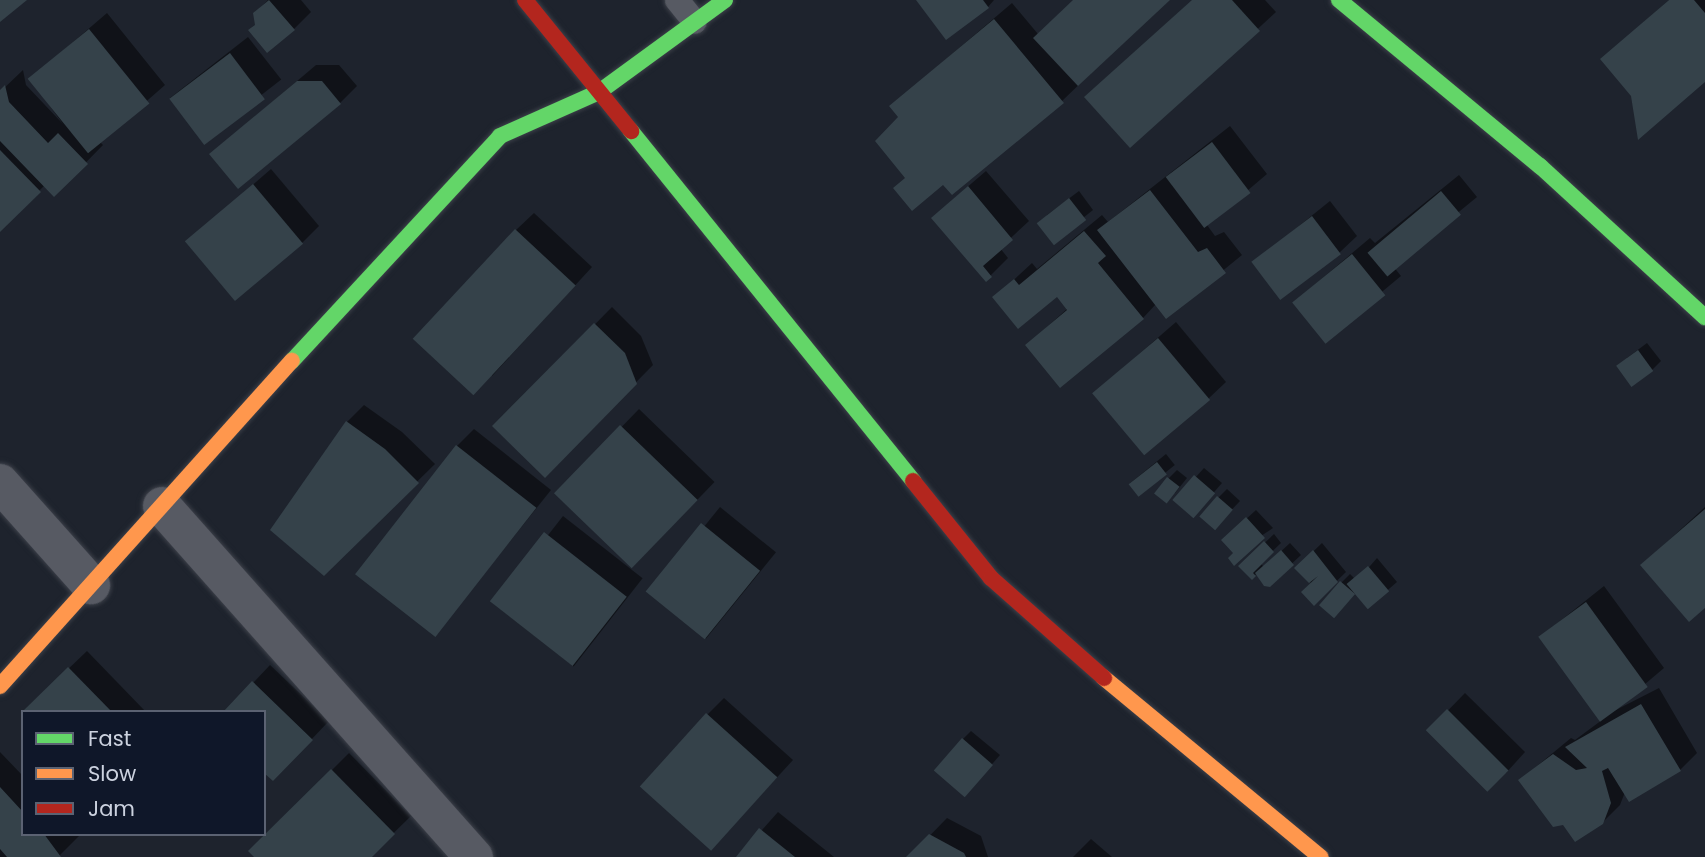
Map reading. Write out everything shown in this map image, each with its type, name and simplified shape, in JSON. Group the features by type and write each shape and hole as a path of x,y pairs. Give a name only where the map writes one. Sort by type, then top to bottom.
{"street":[{"path":"525,0 991,578 1160,728 1320,857"},
{"path":"0,686 500,136 599,92 725,0"},
{"path":"1339,0 1540,166 1682,300 1705,317"},
{"path":"0,483 92,585"},
{"path":"162,506 474,857"}],"lane":[{"path":"677,0 695,22"}],"building":[{"path":"0,0 27,0 0,22"},
{"path":"269,0 295,30 267,53 248,30 255,25 253,13"},
{"path":"916,0 983,0 989,8 946,40"},
{"path":"1073,0 1170,0 1078,86 1033,38"},
{"path":"1192,0 1232,0 1260,31 1130,148 1084,97"},
{"path":"1669,0 1694,0 1705,13 1705,82 1638,140 1631,96 1600,59"},
{"path":"994,19 1064,103 952,195 943,185 912,211 893,188 905,178 875,141 898,117 889,106"},
{"path":"89,29 149,104 88,153 28,79"},
{"path":"230,53 265,99 204,145 169,99"},
{"path":"297,81 322,81 341,104 238,189 209,154"},
{"path":"5,85 9,102 48,143 58,133 88,164 54,197 0,141 0,90"},
{"path":"1212,142 1251,193 1204,228 1166,177"},
{"path":"0,150 41,192 0,232"},
{"path":"253,184 303,244 235,301 185,241"},
{"path":"968,186 1013,240 983,266 992,277 986,282 931,218"},
{"path":"1150,190 1198,252 1207,248 1226,273 1166,319 1097,230"},
{"path":"1441,191 1461,215 1387,276 1367,253"},
{"path":"1069,198 1086,220 1054,245 1037,223"},
{"path":"1312,216 1341,254 1280,300 1251,262"},
{"path":"515,229 576,286 473,395 413,339"},
{"path":"1084,231 1106,256 1098,263 1144,319 1060,388 1025,345 1067,310 1057,297 1018,329 992,297 1014,279 1019,285"},
{"path":"1352,254 1385,295 1326,344 1292,302"},
{"path":"594,323 625,353 637,384 545,478 492,426"},
{"path":"1158,338 1210,400 1144,455 1092,393"},
{"path":"1638,350 1653,371 1631,387 1616,366"},
{"path":"346,421 385,449 419,483 324,576 270,530"},
{"path":"620,425 698,500 632,568 554,493"},
{"path":"456,445 536,508 435,637 355,574"},
{"path":"1157,462 1167,475 1138,497 1129,484"},
{"path":"1194,475 1215,493 1193,518 1172,500"},
{"path":"1167,477 1180,487 1167,503 1154,494"},
{"path":"1217,496 1233,510 1215,530 1199,516"},
{"path":"1705,509 1705,608 1689,622 1640,565"},
{"path":"1246,517 1265,538 1234,566 1228,558 1233,553 1221,540"},
{"path":"701,523 760,571 705,639 646,591"},
{"path":"544,532 627,597 573,666 490,601"},
{"path":"1264,541 1274,552 1253,573 1256,576 1252,580 1238,566"},
{"path":"1281,550 1294,565 1270,587 1264,586 1255,573"},
{"path":"1313,550 1338,582 1314,606 1301,592 1318,576 1309,583 1294,568"},
{"path":"1368,566 1389,591 1368,609 1347,584"},
{"path":"1340,581 1355,594 1334,618 1319,605"},
{"path":"1586,602 1648,687 1600,722 1538,637"},
{"path":"68,667 110,710 24,710"},
{"path":"252,681 313,740 273,781 266,775 266,710 225,710"},
{"path":"1641,704 1681,771 1629,802 1608,768 1602,771 1611,803 1603,824 1575,842 1563,825 1553,827 1518,780 1553,754 1576,770 1587,768 1565,747"},
{"path":"1447,709 1509,771 1487,792 1426,730"},
{"path":"706,713 777,777 711,851 640,787"},
{"path":"962,738 993,765 965,797 934,770"},
{"path":"331,769 395,834 372,857 254,857 248,851"},
{"path":"0,787 21,810 21,836 45,836 61,857 7,857 0,849"},
{"path":"759,828 795,857 736,857"},
{"path":"929,834 964,853 966,857 906,857"}],"traffic: fast":[{"path":"292,361 500,136 599,92 725,0"},
{"path":"1339,0 1540,166 1705,317"},
{"path":"631,131 913,481"}],"traffic: slow":[{"path":"0,686 292,361"},
{"path":"1104,678 1320,857"}],"traffic: jam":[{"path":"525,0 631,131"},
{"path":"913,481 991,578 1104,678"}]}
